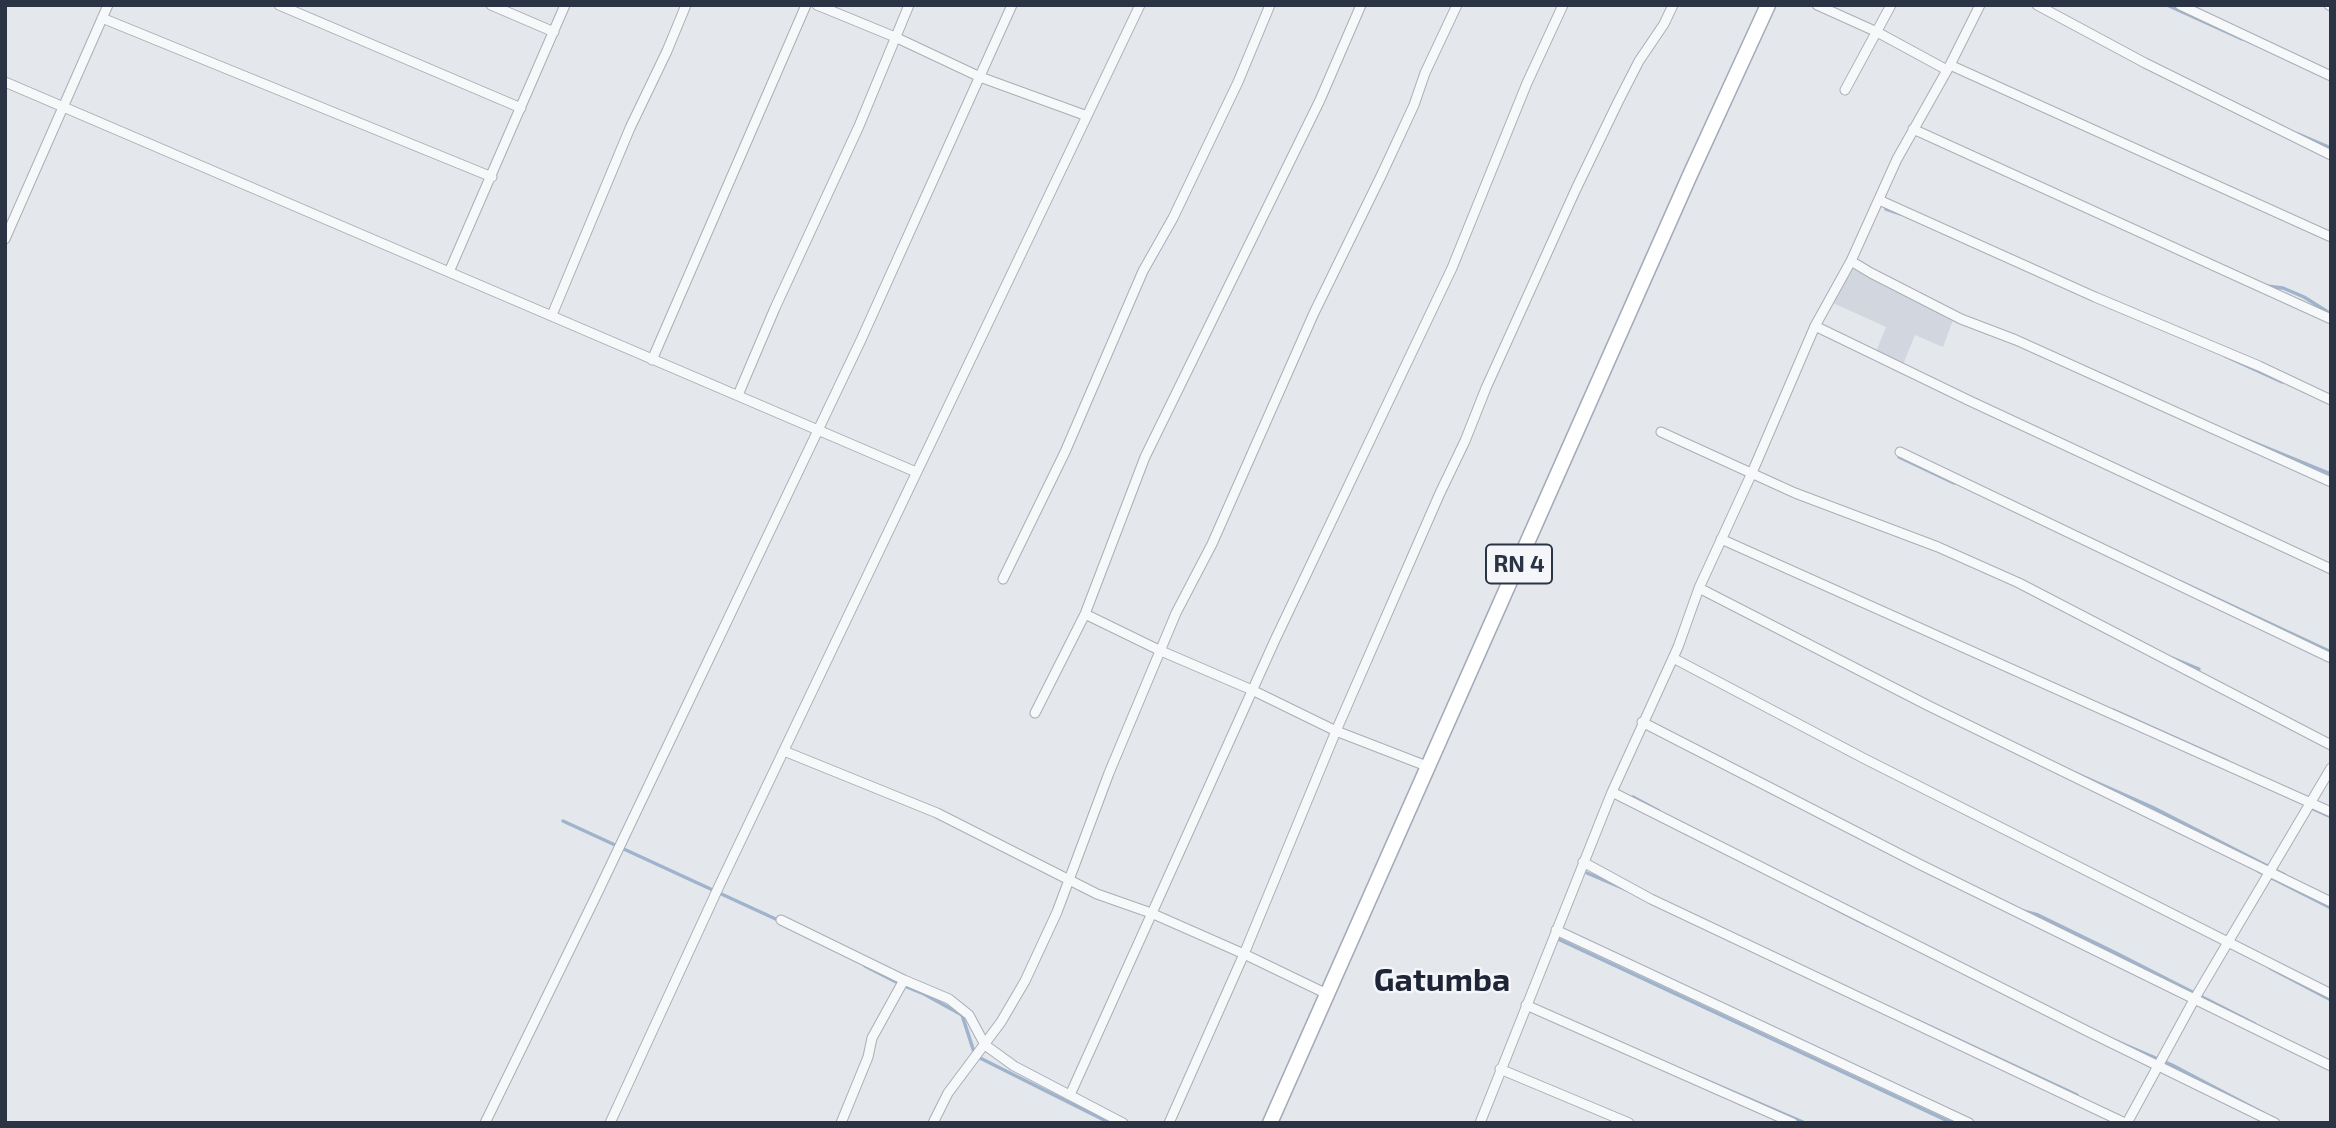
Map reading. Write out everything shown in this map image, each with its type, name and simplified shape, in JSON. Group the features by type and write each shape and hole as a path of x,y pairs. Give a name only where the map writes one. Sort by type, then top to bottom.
{"main road":[{"name":"RN 4","path":"1270,1123 1768,5"}],"street":[{"path":"5,239 108,5"},
{"path":"279,5 521,108"},
{"path":"491,5 554,32"},
{"path":"449,272 565,5"},
{"path":"552,315 630,128 686,5"},
{"path":"652,360 806,5"},
{"path":"817,5 980,76 1087,116"},
{"path":"738,395 859,126 909,5"},
{"path":"485,1123 861,341 1012,5"},
{"path":"611,1123 712,900 1140,5"},
{"path":"1003,579 1070,441 1143,271 1172,218 1238,82 1270,5"},
{"path":"1035,713 1085,614 1145,457 1314,111 1361,5"},
{"path":"933,1123 948,1093 979,1052 1025,981 1070,879 1176,613 1217,533 1319,303 1381,176 1457,5"},
{"path":"1070,1095 1252,690 1452,268 1527,83 1563,5"},
{"path":"1169,1123 1244,954 1336,731 1576,189 1639,61 1664,24 1673,5"},
{"path":"1817,5 1949,68 2331,237"},
{"path":"1845,90 1891,5"},
{"path":"1480,1123 1612,792 1673,658 1699,588 1752,475 1815,326 1851,261 1897,159 1949,68 1980,5"},
{"path":"2037,5 2145,63 2331,155"},
{"path":"2180,5 2331,76"},
{"path":"102,18 492,177"},
{"path":"5,82 738,395 817,432 916,472"},
{"path":"1913,130 2331,318"},
{"path":"1879,200 2331,400"},
{"path":"1851,261 1961,319 2016,340 2331,482"},
{"path":"1815,326 2331,569"},
{"path":"1661,432 1752,475 1938,547 2019,583 2331,745"},
{"path":"1900,452 2331,658"},
{"path":"1721,539 2331,812"},
{"path":"1699,588 1929,706 2331,902"},
{"path":"1085,614 1336,731 1429,767"},
{"path":"1673,658 1865,759 2331,994"},
{"path":"1642,723 1919,864 2331,1066"},
{"path":"784,751 937,813 1097,894 1244,954 1327,994"},
{"path":"1583,862 1651,899 2126,1123 2195,998 2331,768"},
{"path":"1612,792 2275,1123"},
{"path":"781,920 902,983 949,999 969,1015 979,1052"},
{"path":"1556,930 1969,1123"},
{"path":"841,1123 868,1057 872,1038 902,983"},
{"path":"1526,1005 1793,1123"},
{"path":"979,1052 1014,1066 1124,1123"},
{"path":"1500,1069 1629,1123"}],"shaded area":[{"path":"1851,268 1953,320 1943,347 1915,335 1902,367 1875,354 1886,327 1833,303"}],"waterway":[{"path":"2167,5 2242,39"},
{"path":"2298,134 2331,148"},
{"path":"1886,209 1901,214"},
{"path":"2266,286 2283,288 2304,297 2331,314"},
{"path":"2225,356 2282,382"},
{"path":"2238,436 2331,474"},
{"path":"1899,457 1954,483"},
{"path":"2181,582 2329,651"},
{"path":"2172,658 2199,669"},
{"path":"2113,710 2227,761"},
{"path":"2075,773 2152,807 2285,875"},
{"path":"1633,797 1659,811"},
{"path":"2309,807 2331,817"},
{"path":"563,821 780,921"},
{"path":"2258,871 2331,908"},
{"path":"1587,873 1627,890"},
{"path":"1828,905 1867,925"},
{"path":"2023,911 2038,915 2255,1024"},
{"path":"1558,939 1952,1123"},
{"path":"865,966 962,1015 974,1052 980,1058 1110,1123"},
{"path":"2270,968 2331,1000"},
{"path":"1916,1020 2077,1095"},
{"path":"2116,1041 2172,1065 2263,1113"},
{"path":"1696,1076 1805,1123"}],"district":[{"name":"Gatumba","path":"1442,980"}]}
